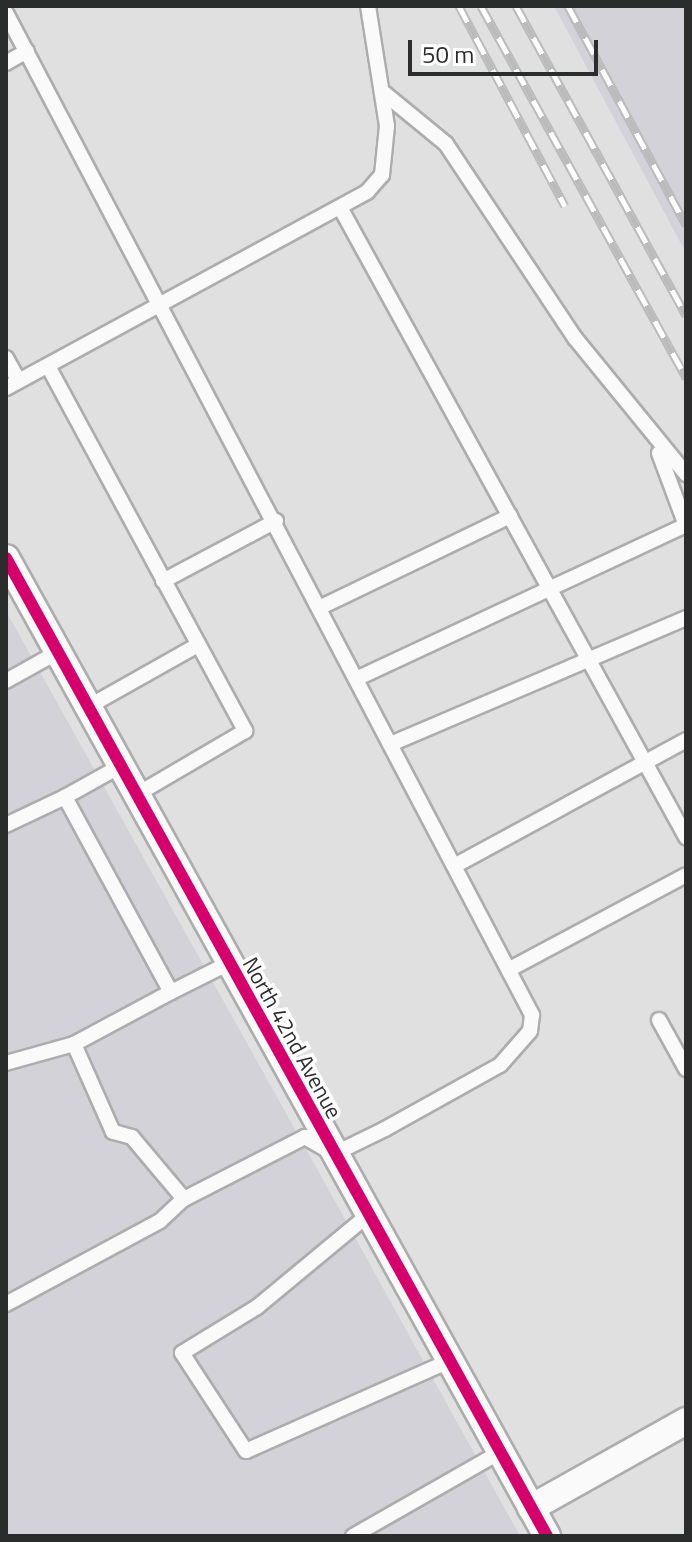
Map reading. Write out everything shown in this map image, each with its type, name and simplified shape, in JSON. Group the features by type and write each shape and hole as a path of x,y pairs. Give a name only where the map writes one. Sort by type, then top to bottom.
{"street":[{"name":"North 42nd Avenue","path":"6,558 117,768 547,1536"},
{"path":"531,1508 686,1421"}],"lane":[{"path":"6,358 13,385 341,209 382,175 384,93 368,6"},
{"path":"6,13 163,304 512,968 532,1015 517,1050 334,1154 305,1137 184,1199 160,1221 6,1304"},
{"path":"6,63 27,51"},
{"path":"384,93 446,144 575,338 657,444 686,474"},
{"path":"341,209 686,837"},
{"path":"48,366 245,731 133,796"},
{"path":"358,678 686,524 657,444"},
{"path":"321,607 510,516"},
{"path":"163,581 276,521"},
{"path":"393,743 587,657 686,618"},
{"path":"86,708 198,645"},
{"path":"6,681 56,653"},
{"path":"456,865 686,740"},
{"path":"6,825 117,768"},
{"path":"65,797 171,992"},
{"path":"512,968 686,875"},
{"path":"6,1063 74,1044 227,964"},
{"path":"659,1020 686,1069"},
{"path":"74,1044 113,1132 132,1137 184,1199"},
{"path":"368,1215 257,1307 182,1353 246,1451 449,1361"},
{"path":"353,1536 500,1452"}],"shaded area":[{"path":"554,6 686,6 686,253"},
{"path":"6,611 320,1174 520,1536 6,1536"}],"railway":[{"path":"459,6 565,206"},
{"path":"481,6 686,378"},
{"path":"516,6 686,315"},
{"path":"568,6 686,225"}],"cycle path":[{"path":"6,558 547,1536"}]}
